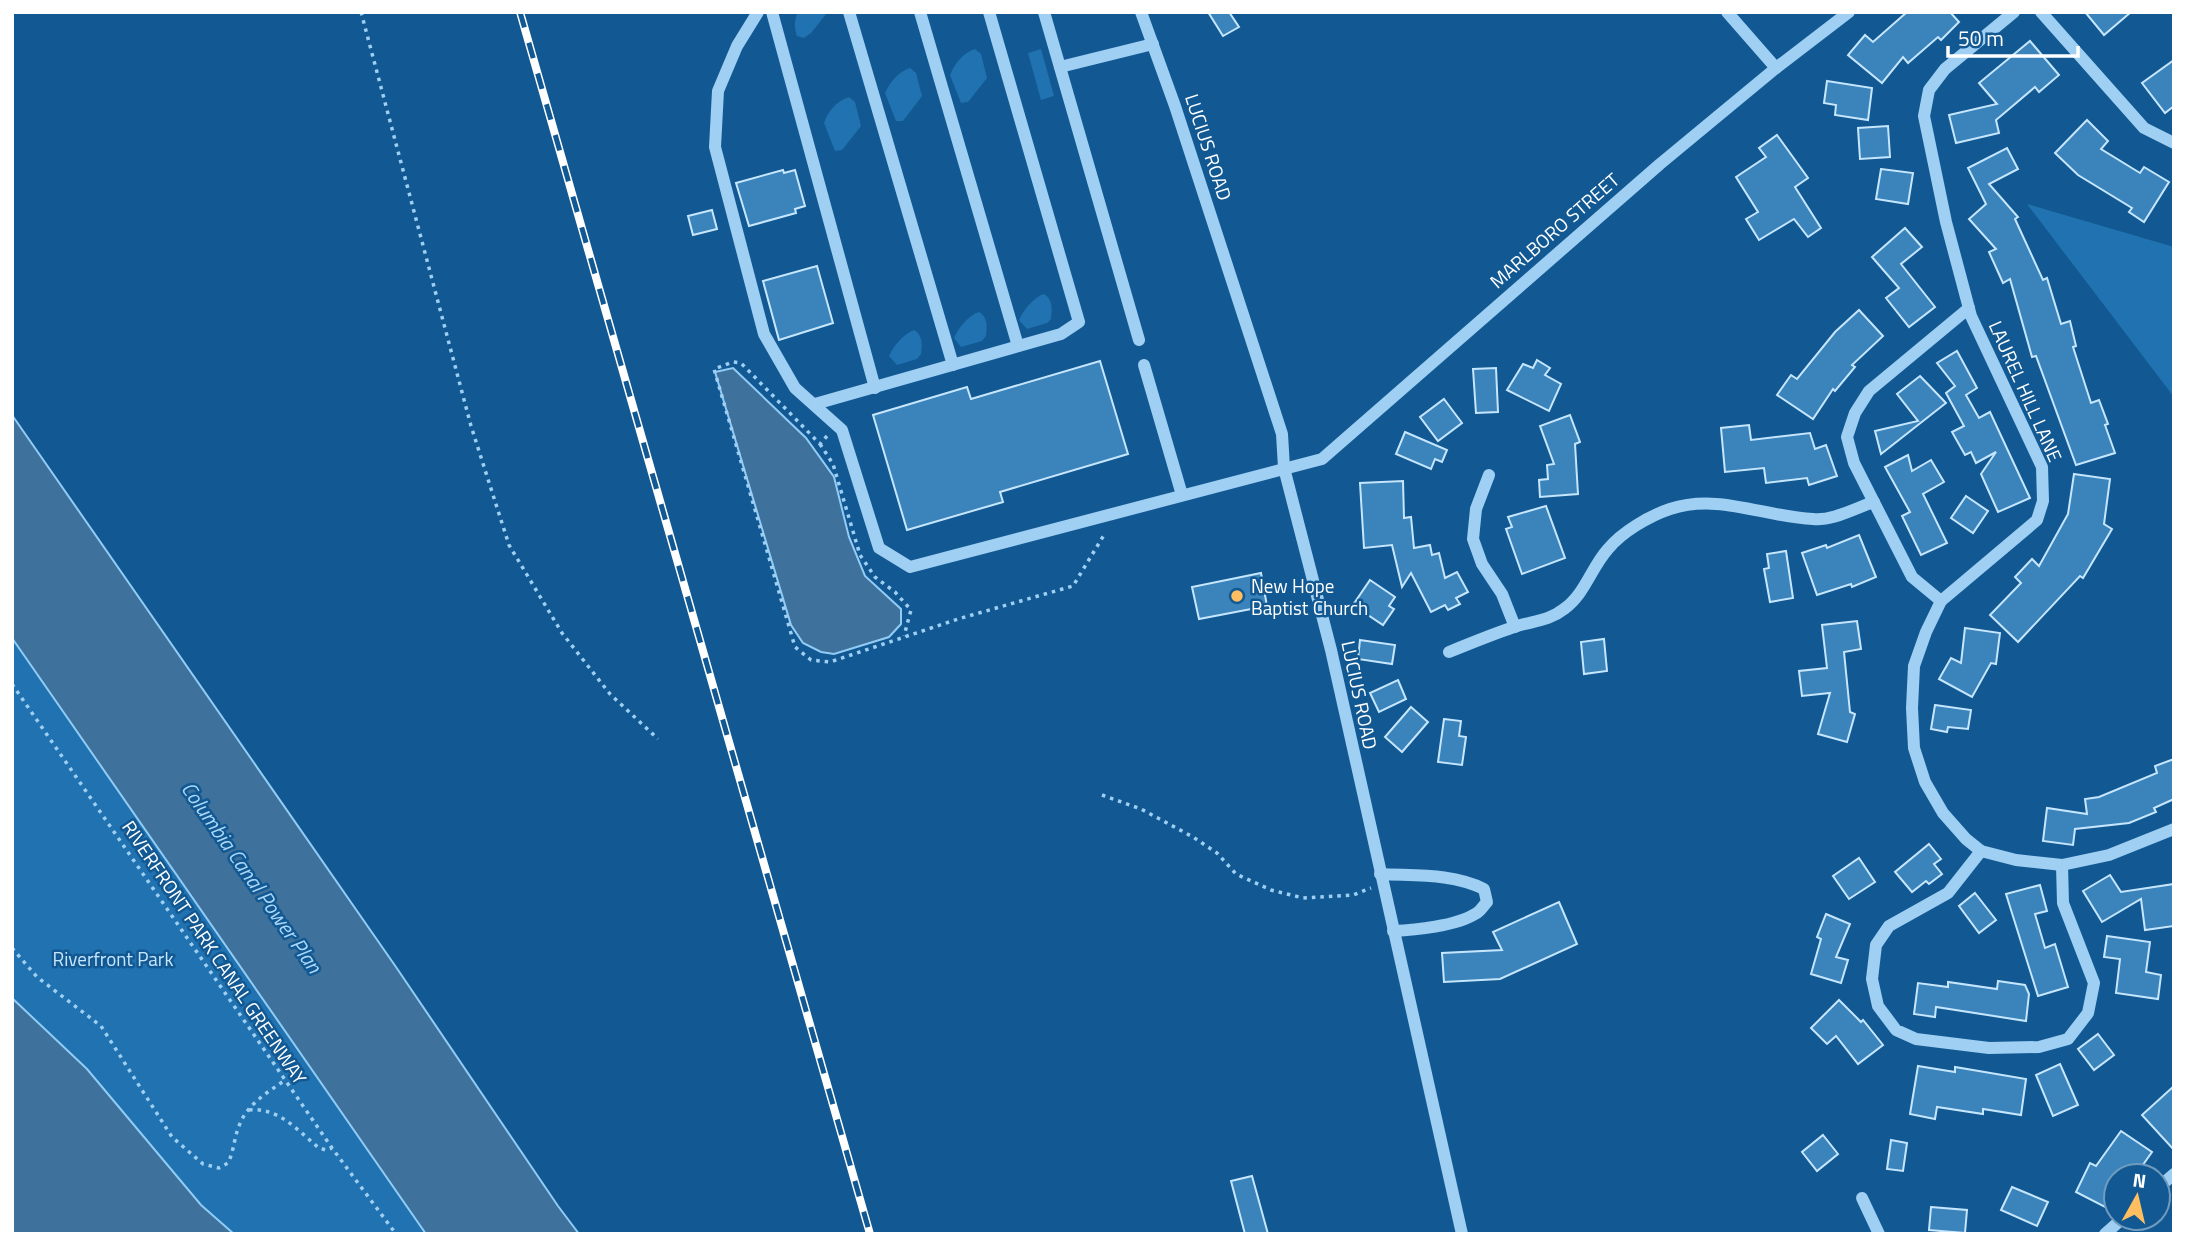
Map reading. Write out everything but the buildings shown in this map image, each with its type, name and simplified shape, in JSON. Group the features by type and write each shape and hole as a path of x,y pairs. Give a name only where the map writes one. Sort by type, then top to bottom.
{"street":[{"path":"758,12 737,46 718,91 715,147 764,334 795,388 836,425"},
{"path":"772,12 875,388"},
{"path":"849,12 953,365"},
{"path":"920,12 1018,346"},
{"path":"815,404 1061,334 1079,322 989,12"},
{"path":"1044,12 1139,340"},
{"name":"LUCIUS ROAD","path":"1141,12 1282,434 1284,468 1331,650 1462,1234"},
{"path":"1727,12 1776,68"},
{"name":"MARLBORO STREET","path":"836,425 842,430 879,548 910,567 1322,459 1660,164 1776,68 1849,12"},
{"name":"LAUREL HILL LANE","path":"2014,12 1945,69 1929,90 1924,116 1946,222 1969,308 2042,467 2043,501 2037,520 1941,601 1914,666 1914,748 1925,782 1943,813 1966,839 1981,851 2016,860 2062,865 2109,855 2174,829"},
{"path":"2041,12 2144,128 2174,143"},
{"path":"1060,68 1153,44"},
{"path":"1941,601 1912,577 1854,463 1847,437 1855,413 1869,391 1969,308"},
{"path":"1144,365 1182,495"},
{"path":"1489,475 1476,509 1473,539 1482,564 1503,594 1516,627"},
{"path":"1450,652 1516,627 1551,618 1567,607 1588,584 1608,549 1634,528 1669,510 1693,504 1719,504 1815,520 1874,502"},
{"path":"1981,851 1948,893 1889,926 1876,945 1872,979 1878,1006 1896,1030 1916,1039 1989,1048 2039,1047 2068,1039 2088,1013 2094,983 2063,903 2062,865"},
{"path":"1381,879 1442,877 1470,882 1484,889 1487,902 1476,914 1457,921 1411,930 1393,930"},
{"path":"1863,1198 1879,1234"}],"path":[{"path":"361,12 471,426 509,545 562,633 610,694 658,739"},
{"path":"836,425 820,444 741,363 733,362 714,369 795,647 811,660 830,662 958,619 1073,586 1104,535"},
{"name":"RIVERFRONT PARK CANAL GREENWAY","path":"12,684 332,1148 396,1234"},
{"path":"1102,794 1141,809 1193,837 1217,853 1236,874 1271,890 1303,898 1353,895 1381,879"},
{"path":"12,948 37,977 101,1026 162,1124 188,1153 203,1164 219,1168 228,1163 239,1125 247,1111 285,1080"},
{"path":"247,1111 265,1110 275,1114 319,1148 332,1148"}],"green space":[{"path":"798,12 827,13 804,38 796,33 795,21"},
{"path":"975,49 981,54 987,78 968,102 961,103 950,75 960,59"},
{"path":"1041,49 1054,96 1041,100 1028,53"},
{"path":"910,68 916,73 922,96 903,121 896,121 885,93 895,78"},
{"path":"849,97 855,102 861,126 842,150 835,151 824,123 834,107"},
{"path":"2027,204 2174,247 2174,397"},
{"path":"1044,294 1052,308 1051,319 1047,323 1027,329 1019,320 1026,308"},
{"path":"979,312 985,319 986,336 982,341 961,347 954,338 956,334 968,319"},
{"path":"914,330 920,337 921,354 917,359 897,365 889,356 896,344"},
{"name":"Riverfront Park","path":"12,638 426,1234 234,1234 201,1205 87,1069 12,998"}],"water":[{"path":"733,368 806,438 834,477 849,537 865,576 901,609 901,624 889,637 834,654 821,652 803,643 791,625 715,372"},
{"name":"Columbia Canal Power Plan","path":"12,415 579,1234 426,1234 12,638"},
{"path":"12,998 87,1069 201,1205 234,1234 12,1234"}],"railway":[{"path":"520,12 870,1234"}],"place":[{"name":"New Hope Baptist Church","path":"1237,596"}]}
